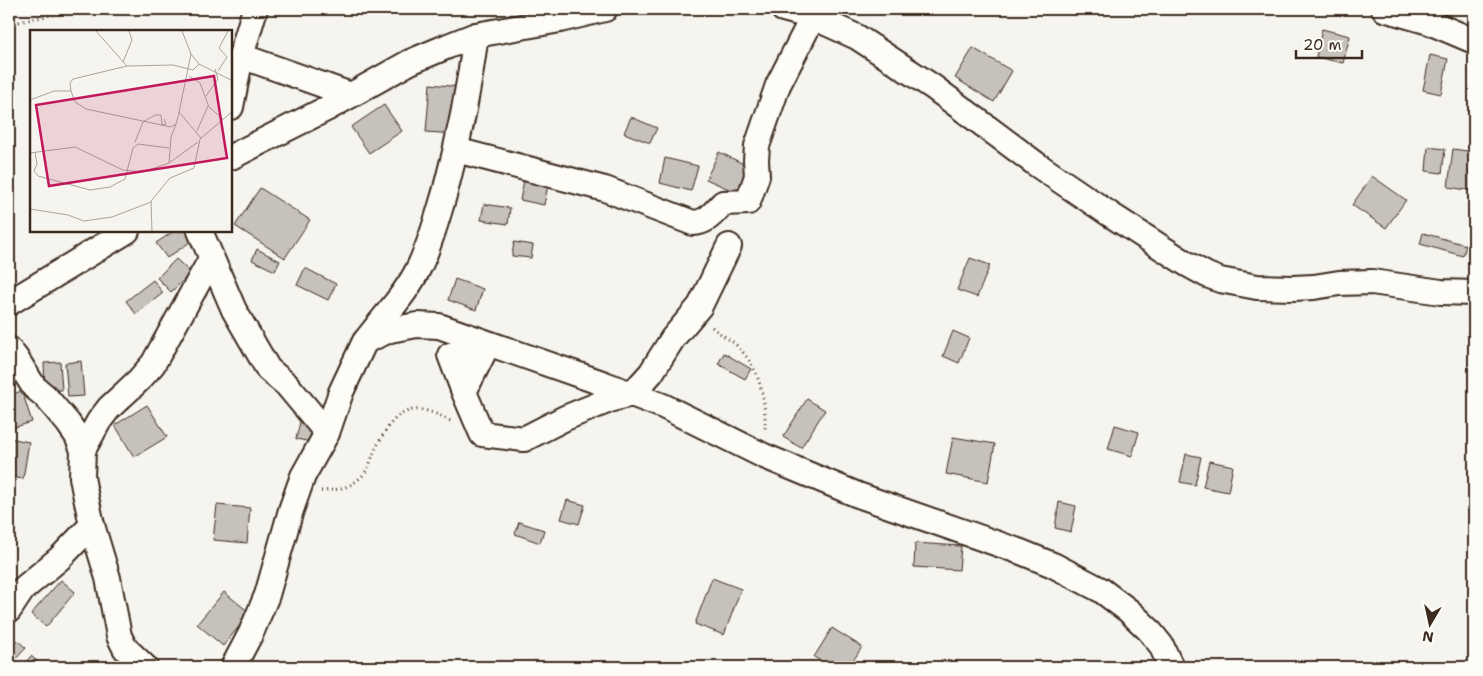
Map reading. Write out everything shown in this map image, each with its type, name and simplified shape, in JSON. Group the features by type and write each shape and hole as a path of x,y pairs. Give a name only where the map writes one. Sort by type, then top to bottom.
{"street":[{"path":"232,102 241,56 255,9"},
{"path":"232,156 351,96 410,62 448,46 476,35 560,20 605,9"},
{"path":"783,9 815,13 857,37 933,88 1036,164 1108,213 1207,275 1220,280 1257,287 1293,288 1314,287 1339,282 1372,282 1441,292 1474,293"},
{"path":"1384,9 1429,22 1474,40"},
{"path":"456,150 605,189 693,223 702,222 708,219 723,203 748,202 758,176 757,146 778,85 815,13"},
{"path":"233,667 251,634 267,596 290,510 303,476 327,433 341,392 365,340 406,289 420,266 434,229 456,150 470,82 476,35"},
{"path":"241,56 351,96"},
{"path":"9,303 125,232"},
{"path":"200,232 234,310 268,369 287,385 327,433"},
{"path":"464,392 482,434 524,440 565,418 612,399 632,394 651,373 673,338 700,306 729,246"},
{"path":"83,450 99,420 109,408 140,380 153,364 211,259"},
{"path":"365,340 390,330 417,325 439,326 663,406 764,456 858,495 1022,552 1080,578 1117,601 1148,629 1161,645 1171,667"},
{"path":"9,350 34,387 45,396 68,423 77,436 83,450 82,477 92,525 108,578 122,642 132,656 144,667"},
{"path":"9,610 23,589 60,558 92,525"}],"path":[{"path":"9,24 80,9"},
{"path":"711,326 744,353 756,372 765,409 764,456"}],"building":[{"path":"1322,29 1350,36 1343,63 1316,57"},
{"path":"973,48 1012,71 994,102 955,78"},
{"path":"1430,55 1448,59 1441,94 1423,90"},
{"path":"430,84 460,87 456,134 426,132"},
{"path":"384,105 402,131 369,153 351,127"},
{"path":"631,117 657,128 650,143 624,133"},
{"path":"1428,147 1445,149 1442,173 1426,171"},
{"path":"1453,149 1474,152 1473,191 1448,187"},
{"path":"719,152 752,168 740,194 706,179"},
{"path":"665,158 698,166 691,191 660,183"},
{"path":"525,175 549,180 544,205 520,200"},
{"path":"1372,176 1406,200 1386,228 1352,205"},
{"path":"260,188 310,220 285,258 235,226"},
{"path":"484,204 510,208 508,224 481,220"},
{"path":"172,232 188,232 193,240 167,258 156,243"},
{"path":"1423,233 1466,245 1463,256 1420,244"},
{"path":"514,242 533,245 531,258 512,256"},
{"path":"257,249 280,261 275,271 252,260"},
{"path":"970,258 990,265 977,297 957,290"},
{"path":"176,259 191,273 171,292 157,278"},
{"path":"305,268 336,284 328,300 297,285"},
{"path":"455,279 483,289 476,310 448,300"},
{"path":"153,280 163,293 136,314 126,301"},
{"path":"953,331 969,338 959,363 943,356"},
{"path":"724,353 751,369 745,379 718,364"},
{"path":"81,361 84,396 68,397 65,363"},
{"path":"60,362 62,390 45,391 44,363"},
{"path":"22,391 32,422 9,429 9,395"},
{"path":"807,399 825,410 801,448 783,437"},
{"path":"147,405 167,437 134,457 115,425"},
{"path":"300,422 316,425 312,442 296,439"},
{"path":"1115,425 1139,432 1132,456 1108,449"},
{"path":"953,437 995,444 988,482 946,474"},
{"path":"9,438 29,442 23,479 9,477"},
{"path":"1186,454 1201,457 1195,485 1180,482"},
{"path":"1209,461 1233,466 1228,492 1203,487"},
{"path":"567,500 585,505 579,524 561,519"},
{"path":"1059,502 1076,506 1071,532 1055,528"},
{"path":"217,505 250,508 247,543 213,540"},
{"path":"519,522 544,530 540,543 515,534"},
{"path":"915,543 961,546 959,570 914,567"},
{"path":"712,578 741,589 724,635 695,624"},
{"path":"61,580 75,592 46,627 31,614"},
{"path":"224,592 250,613 223,646 197,624"},
{"path":"832,628 862,647 849,667 830,667 814,657"},
{"path":"17,640 26,648 9,666 9,648"},
{"path":"31,656 44,667 22,667"}]}
